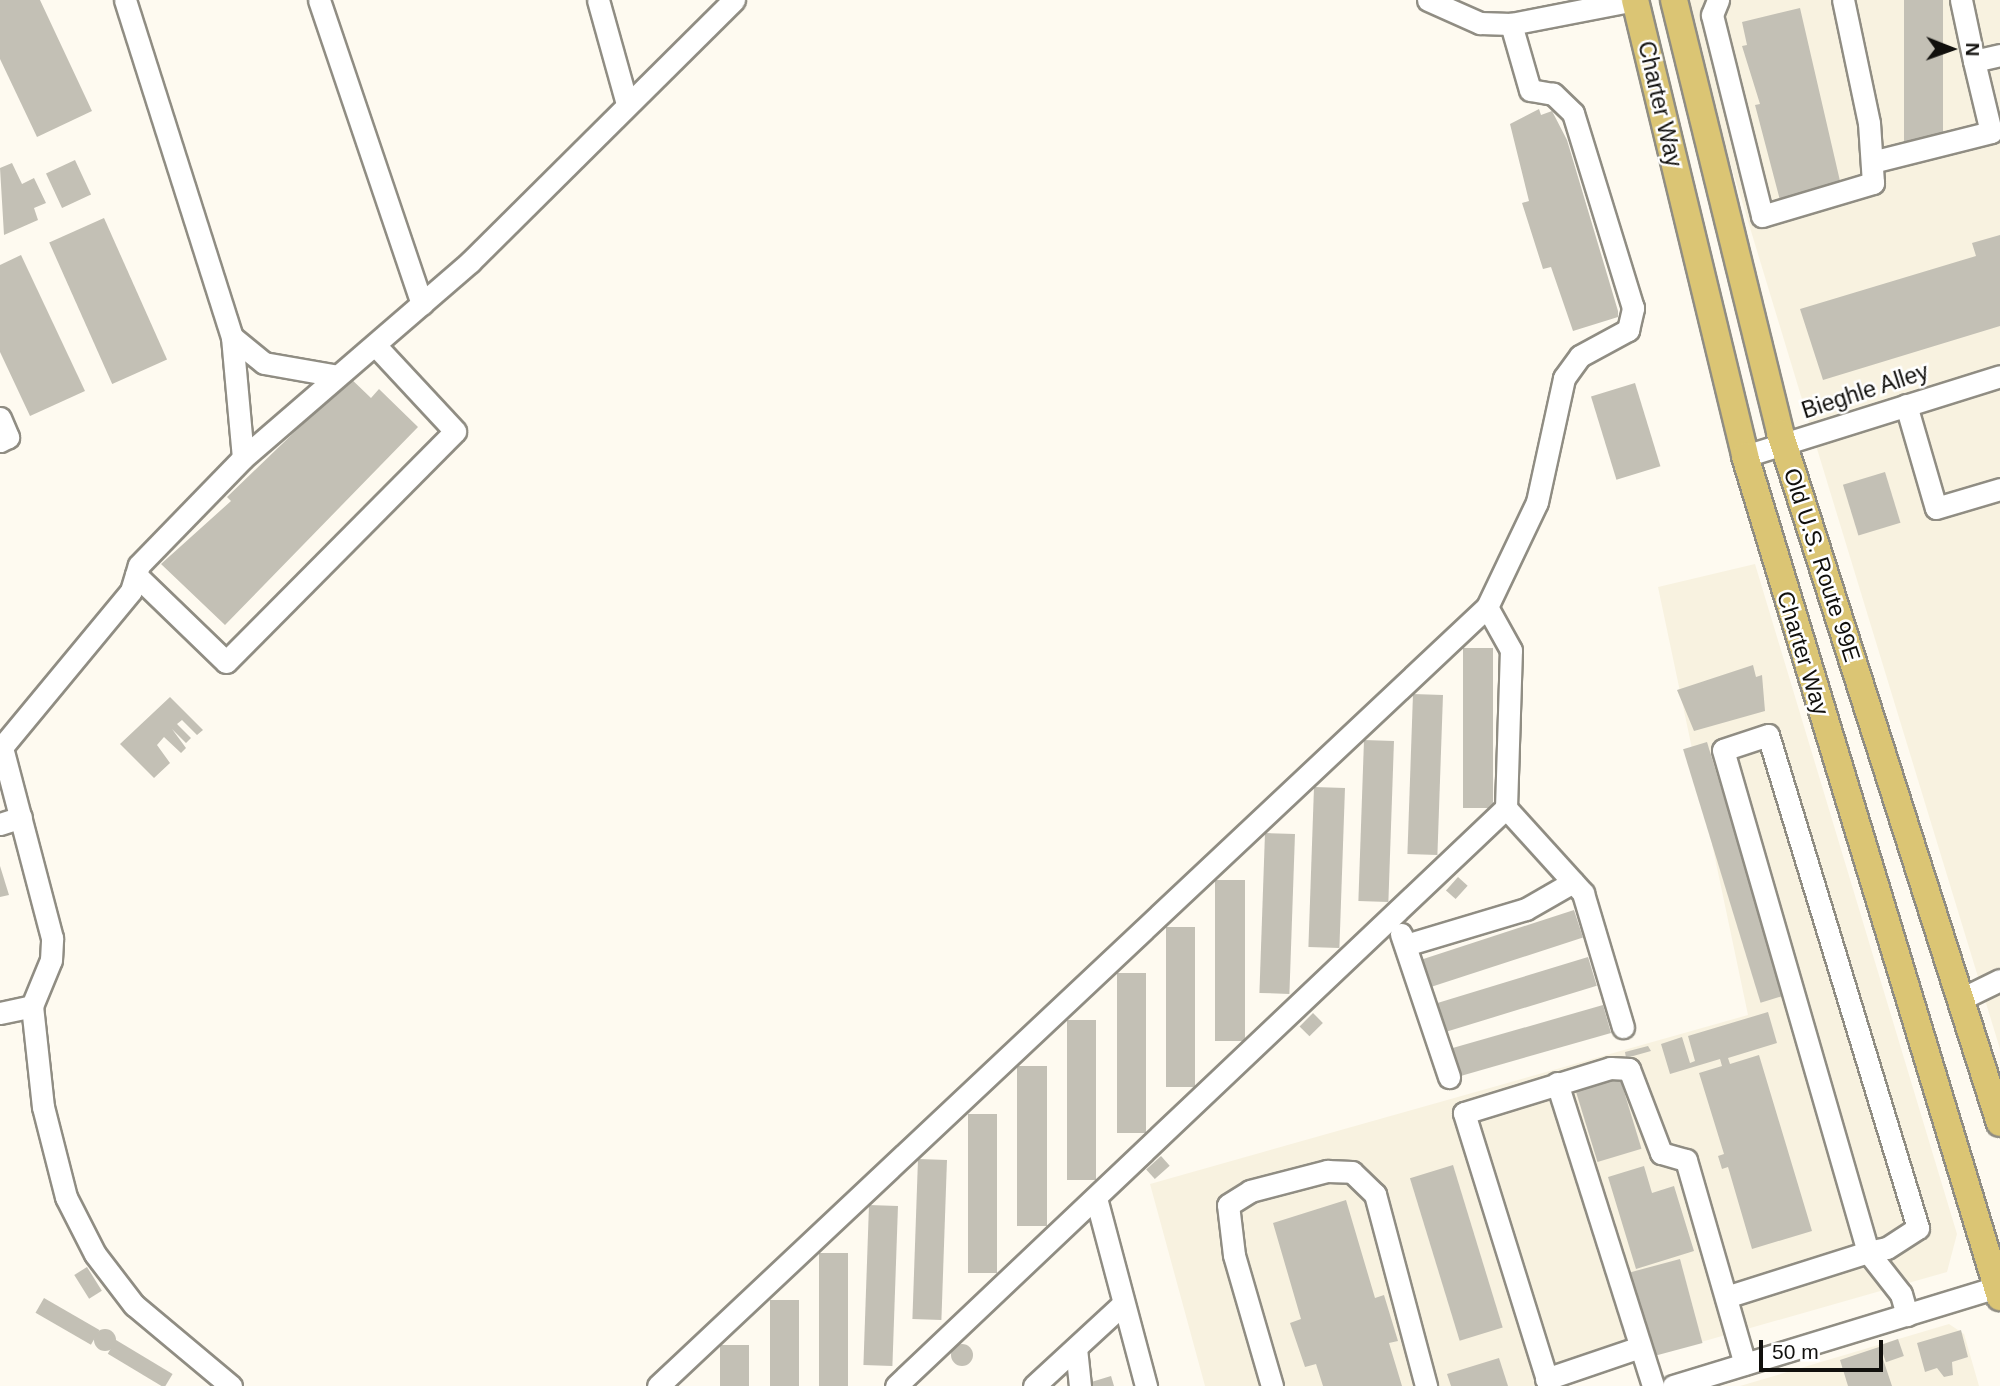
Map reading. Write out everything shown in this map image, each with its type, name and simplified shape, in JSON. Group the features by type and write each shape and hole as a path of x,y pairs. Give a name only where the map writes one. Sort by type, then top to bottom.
{"main road":[{"name":"Charter Way","path":"1635,0 1745,456 1999,1290"},
{"name":"Old U.S. Route 99E","path":"1674,0 1784,444 2000,1123"}],"street":[{"path":"125,0 232,337 243,458"},
{"path":"319,0 422,304"},
{"path":"598,0 627,104"},
{"path":"699,0 706,21"},
{"path":"231,1386 160,1332 95,1254 50,1148 32,1006 51,960 52,938 1,744 131,591 136,575 243,458 333,375 377,347 627,104 706,21 734,0"},
{"path":"1428,0 1480,23 1511,24 1635,0"},
{"path":"1718,0 1712,15 1762,216 1873,183 1872,162 1843,0"},
{"path":"1872,162 1991,132 1961,0"},
{"path":"658,1386 1486,607 1537,502 1564,378 1580,356 1628,330 1633,308 1573,113 1553,94 1530,90 1511,24"},
{"path":"1974,61 2000,55"},
{"path":"232,337 264,363 333,375"},
{"path":"136,575 226,662 455,431 377,347"},
{"name":"Bieghle Alley","path":"1745,456 2000,376"},
{"path":"1906,405 1936,508 2000,489"},
{"path":"0,418 8,437 0,441"},
{"path":"896,1386 1390,922 1506,808 1511,650 1486,607"},
{"path":"1726,1297 1868,1252 1917,1228 1768,736 1723,750 1868,1252 1901,1294 1907,1315"},
{"path":"1506,808 1588,902 1623,1027"},
{"path":"0,824 21,817"},
{"path":"1409,944 1526,909 1573,882"},
{"path":"1390,922 1409,944 1449,1077"},
{"path":"1961,999 2000,980"},
{"path":"0,1013 32,1006"},
{"path":"1640,1347 1548,1382 1464,1113 1557,1083 1629,1069 1661,1153 1686,1160 1745,1364"},
{"path":"1557,1083 1653,1386"},
{"path":"1272,1386 1234,1255 1228,1205 1250,1191 1327,1171 1352,1172 1374,1194 1426,1386"},
{"path":"1096,1198 1146,1386"},
{"path":"1673,1386 1999,1290"},
{"path":"1034,1386 1123,1304"},
{"path":"1076,1348 1080,1386"}],"shaded area":[{"path":"1681,0 2000,0 2000,1049 1811,429"},
{"path":"1755,564 1957,1234 1947,1272 1547,1386 1205,1386 1150,1184 1748,1015 1658,587"},
{"path":"1949,1324 1964,1334 1979,1386 1740,1386"}],"building":[{"path":"0,0 40,0 92,111 37,137 0,59"},
{"path":"1904,0 1943,0 1943,145 1904,145"},
{"path":"1800,8 1843,194 1782,208 1755,105 1760,104 1742,46 1747,45 1742,22"},
{"path":"1539,109 1541,115 1552,111 1567,140 1618,311 1618,317 1573,331 1551,267 1543,269 1522,203 1529,201 1510,124"},
{"path":"75,160 91,194 62,208 46,174"},
{"path":"12,163 22,184 34,178 46,203 34,208 38,220 4,235 0,168"},
{"path":"104,218 167,360 112,384 49,242"},
{"path":"2000,235 2000,326 1823,380 1800,309 1976,256 1972,243"},
{"path":"21,255 85,391 30,416 0,352 0,265"},
{"path":"346,374 371,398 379,389 418,427 225,625 161,564 231,501 227,497 336,392"},
{"path":"1635,383 1660,466 1616,480 1591,396"},
{"path":"1885,472 1900,523 1858,536 1843,485"},
{"path":"1463,648 1493,648 1493,808 1463,808"},
{"path":"1753,665 1756,677 1762,675 1765,711 1694,731 1677,690"},
{"path":"1413,694 1443,695 1437,855 1407,854"},
{"path":"170,697 203,730 197,735 182,720 177,724 191,738 186,743 172,729 186,748 181,753 164,737 157,745 170,763 154,778 120,744"},
{"path":"1364,740 1394,741 1388,902 1358,901"},
{"path":"1707,742 1784,995 1761,1003 1683,749"},
{"path":"1314,787 1345,788 1339,948 1308,947"},
{"path":"1265,833 1295,834 1289,994 1259,993"},
{"path":"0,866 9,895 0,897"},
{"path":"1458,877 1468,886 1456,899 1446,890"},
{"path":"1215,880 1245,880 1245,1041 1215,1041"},
{"path":"1574,910 1583,938 1431,987 1422,959"},
{"path":"1166,927 1195,927 1195,1087 1166,1087"},
{"path":"1588,957 1597,986 1444,1032 1435,1004"},
{"path":"1117,973 1146,973 1146,1133 1117,1133"},
{"path":"1603,1005 1611,1033 1457,1077 1449,1049"},
{"path":"1768,1012 1777,1043 1728,1058 1730,1064 1759,1055 1812,1231 1752,1249 1728,1167 1722,1169 1718,1156 1724,1154 1699,1073 1722,1066 1720,1059 1670,1074 1661,1044 1682,1037 1690,1063 1695,1061 1688,1036"},
{"path":"1313,1013 1323,1023 1309,1036 1300,1026"},
{"path":"1067,1020 1096,1020 1096,1180 1067,1180"},
{"path":"1648,1046 1651,1051 1626,1058 1625,1052"},
{"path":"1017,1066 1047,1066 1047,1226 1017,1226"},
{"path":"1619,1075 1642,1149 1598,1162 1575,1088"},
{"path":"968,1114 997,1114 997,1273 968,1273"},
{"path":"1161,1156 1170,1166 1155,1179 1146,1169"},
{"path":"918,1159 947,1160 941,1320 912,1319"},
{"path":"1453,1165 1503,1328 1460,1341 1410,1178"},
{"path":"1644,1166 1652,1193 1674,1186 1694,1251 1636,1269 1608,1177"},
{"path":"1346,1200 1375,1298 1384,1295 1398,1341 1389,1343 1402,1386 1323,1386 1316,1364 1305,1367 1290,1323 1301,1319 1273,1223"},
{"path":"869,1205 898,1206 892,1366 863,1365"},
{"path":"819,1253 848,1253 848,1386 819,1386"},
{"path":"1680,1259 1703,1343 1653,1356 1631,1272"},
{"path":"87,1267 102,1291 89,1299 74,1275"},
{"path":"44,1298 99,1330 91,1345 36,1313"},
{"path":"770,1300 799,1300 799,1386 770,1386"},
{"path":"105,1329 115,1336 116,1340 109,1350 105,1351 95,1344 94,1340 101,1330"},
{"path":"1961,1330 1968,1357 1952,1362 1953,1375 1944,1377 1937,1368 1925,1372 1917,1343"},
{"path":"1898,1339 1904,1356 1886,1362 1880,1345"},
{"path":"116,1340 173,1374 165,1386 161,1386 108,1354"},
{"path":"962,1344 972,1351 973,1355 966,1365 962,1366 952,1359 951,1355 958,1345"},
{"path":"720,1345 749,1345 749,1386 720,1386"},
{"path":"1879,1347 1892,1386 1848,1386 1840,1360"},
{"path":"1499,1358 1508,1386 1451,1386 1447,1374"},
{"path":"1111,1376 1114,1386 1089,1386 1088,1383"}]}
